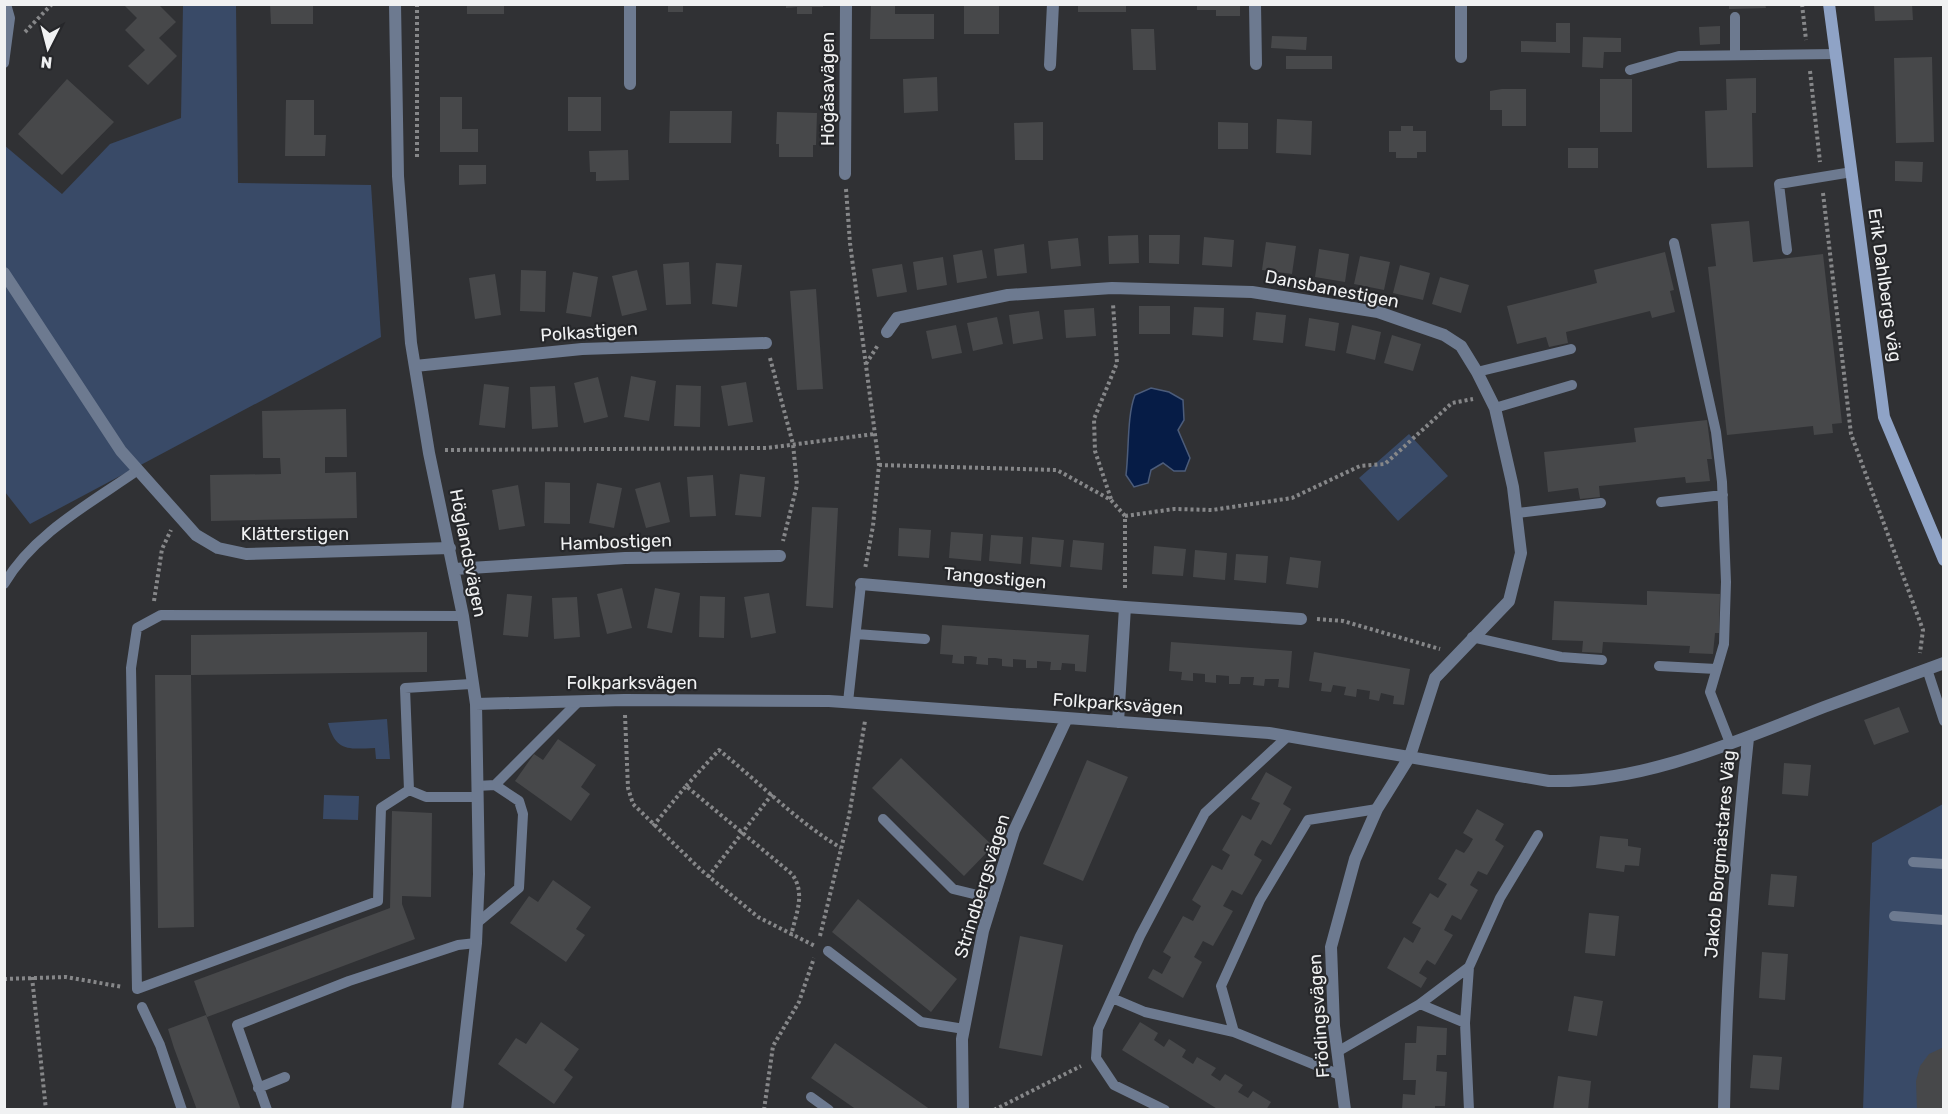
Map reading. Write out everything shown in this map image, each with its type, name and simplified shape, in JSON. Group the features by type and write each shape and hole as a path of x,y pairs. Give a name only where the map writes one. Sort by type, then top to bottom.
{"street":[{"name":"Höglandsvägen","path":"395,4 398,176 415,366 429,453 463,616 471,684 476,704 477,923 457,1110"},
{"path":"630,4 630,84"},
{"name":"Högåsavägen","path":"845,174 846,4"},
{"path":"1050,65 1053,4"},
{"path":"1255,4 1256,64"},
{"path":"1461,4 1461,57"},
{"name":"Erik Dahlbergs väg","path":"1829,4 1884,417 1944,560"},
{"name":"Klätterstigen","path":"4,273 114,442 196,535 218,548 246,554 450,548"},
{"name":"Dansbanestigen","path":"887,332 897,318 1008,295 1112,288 1252,292 1378,312 1443,335 1461,346 1496,408 1514,487 1521,553 1509,601 1435,678 1410,756"},
{"name":"Polkastigen","path":"415,366 582,349 766,343"},
{"name":"Hambostigen","path":"454,569 626,558 780,556"},
{"name":"Tangostigen","path":"861,584 1125,607 1301,619"},
{"path":"1118,722 1125,607"},
{"name":"Jakob Borgmästares Väg","path":"1724,1110 1725,1021 1735,861 1748,738 1944,663"},
{"name":"Folkparksvägen","path":"476,704 624,700 848,702 1288,736 1550,781 1583,782 1632,774 1748,738"},
{"name":"Strindbergsvägen","path":"963,1110 964,1029 983,931 1014,831 1067,718"},
{"name":"Frödingsvägen","path":"1345,1110 1337,1052 1331,947 1355,859 1377,809 1410,756"}],"lane":[{"path":"4,63 10,18 6,4"},
{"path":"1735,17 1735,55"},
{"path":"1630,70 1679,56 1836,54"},
{"path":"1787,250 1779,184 1852,172"},
{"path":"1674,243 1716,432 1726,582 1724,645 1710,692 1730,743"},
{"path":"1477,372 1571,349"},
{"path":"1496,408 1572,386"},
{"path":"4,584 25,554 57,527 138,470"},
{"path":"1661,502 1722,495"},
{"path":"1517,513 1601,503"},
{"path":"848,702 861,584"},
{"path":"409,790 381,808 378,901 136,990 131,668 137,628 161,615 463,616"},
{"path":"856,634 925,639"},
{"path":"1472,637 1561,657 1602,660"},
{"path":"1659,666 1716,669"},
{"path":"1927,669 1944,721"},
{"path":"409,790 405,688 471,684"},
{"path":"409,790 426,797 477,791 495,785 579,701"},
{"path":"1165,1110 1114,1085 1096,1058 1098,1029 1140,936 1205,813 1288,736"},
{"path":"477,923 519,888 522,814 519,801 495,785"},
{"path":"1234,1032 1221,986 1260,900 1308,820 1377,809"},
{"path":"883,819 953,889 994,898"},
{"path":"1469,1110 1466,1023 1469,967 1500,898 1538,835"},
{"path":"1913,862 1944,864"},
{"path":"1894,916 1944,920"},
{"path":"267,1110 237,1025 360,978 458,945 476,943"},
{"path":"822,949 921,1022 964,1029"},
{"path":"1337,1052 1420,1004 1469,967"},
{"path":"1112,998 1145,1012 1234,1032 1340,1075"},
{"path":"1420,1004 1466,1023"},
{"path":"142,1007 160,1045 182,1110"},
{"path":"258,1088 285,1077"},
{"path":"811,1097 829,1110"}],"path":[{"path":"7,49 52,4"},
{"path":"1802,4 1851,434 1923,630 1919,651 1927,669"},
{"path":"845,174 850,243 879,465 873,526 861,584"},
{"path":"1111,500 1095,451 1094,419 1117,363 1112,288"},
{"path":"865,365 887,332"},
{"path":"766,343 793,444 797,485 780,556"},
{"path":"1125,516 1174,509 1212,510 1292,498 1360,466 1385,464 1452,403 1489,396"},
{"path":"429,453 456,449 767,448 874,434"},
{"path":"879,465 1058,470 1111,500 1125,516 1125,607"},
{"path":"151,621 162,549 177,516"},
{"path":"1301,619 1343,621 1457,654"},
{"path":"624,700 628,788 633,804 653,826 708,877 758,917 791,936 822,949"},
{"path":"764,1110 774,1046 799,1002 822,949 868,704"},
{"path":"653,826 718,750 815,832 841,848"},
{"path":"686,786 792,874 800,885 791,936"},
{"path":"708,877 772,794"},
{"path":"32,977 46,1110"},
{"path":"4,980 66,977 136,990"},
{"path":"993,1110 1096,1058"}],"shaded area":[{"path":"183,5 236,5 238,183 371,185 381,337 30,524 5,492 4,145 62,194 110,144 181,118"},
{"path":"1151,388 1169,392 1183,400 1184,420 1178,430 1190,458 1185,471 1174,471 1163,463 1151,470 1148,483 1134,487 1126,475 1132,403 1135,395"},
{"path":"1409,434 1448,476 1398,521 1359,478"},
{"path":"387,719 390,759 376,759 375,748 344,747 335,739 328,723"},
{"path":"324,795 359,796 358,820 323,819"},
{"path":"1943,804 1943,1109 1863,1110 1872,843"}],"building":[{"path":"123,4 158,4 176,22 159,38 177,56 148,85 128,66 145,50 125,30 137,18"},
{"path":"270,4 313,4 313,24 271,24"},
{"path":"467,4 504,4 504,14 467,14"},
{"path":"668,4 683,4 683,12 668,12"},
{"path":"786,4 823,4 823,7 812,7 812,14 797,14 797,7 786,8"},
{"path":"871,4 895,4 895,14 934,14 934,39 870,39"},
{"path":"964,4 999,4 999,34 964,34"},
{"path":"1078,4 1126,4 1126,12 1078,12"},
{"path":"1729,4 1765,4 1766,8 1729,9"},
{"path":"1874,4 1912,4 1913,20 1875,21"},
{"path":"1197,5 1240,5 1240,16 1216,16 1216,10 1197,10"},
{"path":"1556,23 1570,23 1570,53 1521,52 1521,41 1556,42"},
{"path":"1720,26 1720,44 1700,45 1699,27"},
{"path":"1131,29 1154,29 1156,70 1133,70"},
{"path":"1272,36 1307,37 1306,50 1271,48"},
{"path":"1583,37 1621,38 1621,52 1604,52 1603,68 1582,67"},
{"path":"1286,56 1332,56 1332,69 1286,69"},
{"path":"1932,57 1934,142 1896,143 1894,58"},
{"path":"937,77 938,111 904,113 903,79"},
{"path":"1756,78 1756,113 1752,113 1753,167 1707,168 1705,111 1727,110 1726,79"},
{"path":"67,79 114,122 62,175 18,134"},
{"path":"1600,79 1632,79 1632,132 1600,132"},
{"path":"1526,89 1526,126 1502,126 1502,110 1490,110 1490,91"},
{"path":"440,97 462,97 462,129 478,129 478,152 440,152"},
{"path":"568,97 601,97 601,131 568,131"},
{"path":"286,100 314,100 314,135 326,135 325,156 285,156"},
{"path":"670,111 732,111 731,143 669,143"},
{"path":"777,112 817,113 816,145 813,145 813,157 779,157 779,144 776,144"},
{"path":"1277,119 1312,121 1311,155 1276,153"},
{"path":"1043,122 1043,160 1015,160 1014,123"},
{"path":"1218,122 1248,123 1248,149 1218,149"},
{"path":"1401,126 1413,126 1413,131 1426,131 1426,152 1417,152 1417,158 1396,158 1396,152 1389,152 1389,131 1401,131"},
{"path":"1568,148 1598,148 1598,168 1568,168"},
{"path":"628,150 629,180 596,181 596,172 590,172 589,151"},
{"path":"1895,161 1923,162 1922,182 1895,181"},
{"path":"459,165 486,165 486,184 459,185"},
{"path":"1749,221 1753,262 1823,254 1842,423 1832,424 1833,433 1814,435 1813,426 1727,435 1708,267 1716,266 1711,224"},
{"path":"1138,235 1139,263 1109,264 1108,236"},
{"path":"1149,235 1180,235 1179,264 1149,263"},
{"path":"1204,237 1234,240 1232,267 1202,265"},
{"path":"1078,238 1081,266 1051,269 1048,241"},
{"path":"1266,242 1296,246 1292,274 1262,270"},
{"path":"1024,244 1027,273 997,276 994,249"},
{"path":"1319,249 1349,254 1345,282 1315,277"},
{"path":"982,250 987,278 957,283 953,255"},
{"path":"1665,252 1674,290 1670,291 1675,312 1652,318 1650,311 1566,332 1568,343 1549,347 1546,337 1517,344 1507,306 1597,283 1594,270"},
{"path":"1360,256 1390,262 1384,290 1354,284"},
{"path":"943,257 947,285 917,290 913,262"},
{"path":"689,262 691,304 666,305 663,264"},
{"path":"716,263 742,265 737,307 712,304"},
{"path":"902,264 907,292 877,297 872,269"},
{"path":"1400,265 1430,273 1423,300 1393,293"},
{"path":"521,270 546,271 545,312 520,311"},
{"path":"637,270 647,310 622,316 612,276"},
{"path":"573,272 598,277 591,317 566,313"},
{"path":"495,274 501,315 475,319 469,278"},
{"path":"1440,277 1469,285 1461,313 1432,304"},
{"path":"816,289 823,389 797,390 790,291"},
{"path":"1139,306 1170,306 1170,334 1139,334"},
{"path":"1194,307 1224,308 1223,337 1192,335"},
{"path":"1094,308 1096,336 1066,338 1064,310"},
{"path":"1039,311 1043,339 1013,344 1009,315"},
{"path":"1256,312 1286,315 1283,343 1253,340"},
{"path":"997,317 1003,344 973,351 967,323"},
{"path":"1309,318 1339,323 1335,351 1305,346"},
{"path":"956,325 962,353 932,359 926,331"},
{"path":"1352,325 1381,332 1375,360 1346,353"},
{"path":"1392,335 1421,344 1413,371 1384,363"},
{"path":"631,376 656,381 649,421 624,417"},
{"path":"598,377 608,417 584,423 574,383"},
{"path":"746,382 753,422 728,426 721,386"},
{"path":"484,384 509,387 505,428 479,425"},
{"path":"676,385 701,386 700,427 674,426"},
{"path":"555,386 558,427 532,429 530,387"},
{"path":"346,409 347,457 325,457 325,473 356,472 357,518 211,521 210,475 281,474 280,458 263,458 262,411"},
{"path":"1707,420 1712,459 1707,459 1710,481 1686,483 1685,477 1599,486 1600,497 1580,499 1578,488 1548,492 1544,452 1636,442 1634,428"},
{"path":"740,474 765,477 761,517 735,515"},
{"path":"713,475 716,516 690,517 687,477"},
{"path":"545,482 570,483 570,524 544,523"},
{"path":"660,482 670,522 646,528 635,489"},
{"path":"597,483 622,488 614,528 589,523"},
{"path":"518,485 525,526 499,530 492,490"},
{"path":"812,507 838,508 833,608 806,606"},
{"path":"899,528 931,530 929,558 898,556"},
{"path":"951,532 983,534 981,561 949,558"},
{"path":"991,535 1023,537 1021,564 989,561"},
{"path":"1032,537 1064,540 1061,567 1030,564"},
{"path":"1073,540 1104,543 1102,570 1070,567"},
{"path":"1154,546 1186,549 1183,576 1152,574"},
{"path":"1195,550 1227,553 1225,580 1193,577"},
{"path":"1236,554 1268,556 1266,583 1234,580"},
{"path":"1290,557 1321,561 1318,588 1286,584"},
{"path":"622,588 632,628 607,634 597,594"},
{"path":"655,588 680,593 672,633 647,628"},
{"path":"1647,591 1720,594 1719,633 1715,633 1713,654 1689,653 1690,646 1603,642 1602,653 1582,652 1583,641 1552,640 1554,601 1647,605"},
{"path":"769,593 776,633 751,638 744,597"},
{"path":"507,594 532,596 528,637 503,635"},
{"path":"700,596 725,597 724,638 699,637"},
{"path":"577,597 580,637 554,639 552,598"},
{"path":"942,625 1089,635 1086,672 1075,671 1075,664 1062,663 1061,670 1050,670 1051,662 1037,661 1037,668 1026,668 1026,660 1013,659 1013,667 1002,666 1002,659 995,658 988,658 988,665 976,664 977,657 971,656 964,656 964,664 952,663 953,655 940,654"},
{"path":"427,632 427,672 191,675 191,635"},
{"path":"1171,642 1292,651 1289,688 1278,687 1279,679 1265,679 1264,686 1253,685 1254,677 1241,677 1240,684 1229,684 1229,676 1216,675 1216,683 1205,682 1205,674 1193,673 1193,681 1181,680 1182,672 1169,671"},
{"path":"1314,652 1410,669 1404,705 1393,704 1394,696 1381,693 1379,701 1369,699 1370,691 1357,689 1356,697 1344,695 1346,687 1333,685 1331,692 1321,691 1322,683 1309,681"},
{"path":"155,675 191,675 194,927 158,928"},
{"path":"1899,707 1909,732 1874,745 1864,720"},
{"path":"558,739 596,765 581,787 590,794 571,821 515,781 534,754 543,760"},
{"path":"901,758 993,846 964,876 872,788"},
{"path":"1087,760 1128,777 1083,881 1043,864"},
{"path":"1784,763 1811,765 1808,796 1782,794"},
{"path":"1266,772 1292,787 1283,804 1291,809 1271,845 1262,840 1257,848 1254,855 1262,860 1242,895 1232,890 1223,906 1233,911 1213,946 1203,941 1194,957 1202,962 1183,998 1148,978 1153,969 1162,974 1171,957 1163,952 1183,916 1193,921 1201,906 1192,900 1212,865 1222,870 1230,855 1222,850 1242,815 1251,820 1260,803 1251,799"},
{"path":"1477,809 1504,824 1495,840 1504,846 1487,875 1478,871 1470,885 1478,890 1461,920 1452,915 1444,930 1453,935 1435,965 1427,960 1423,966 1419,973 1427,978 1421,988 1387,968 1404,937 1413,943 1421,928 1412,923 1430,893 1438,898 1447,884 1438,879 1456,849 1464,853 1473,839 1463,833"},
{"path":"392,811 432,813 431,897 402,896 402,904 415,939 207,1017 194,981 390,908"},
{"path":"1600,836 1628,839 1628,846 1641,848 1639,866 1625,865 1624,872 1596,868"},
{"path":"1771,874 1797,876 1794,907 1768,905"},
{"path":"553,880 591,907 576,929 585,935 566,962 510,923 529,896 538,902"},
{"path":"858,899 957,979 931,1012 832,932"},
{"path":"1589,913 1619,916 1615,956 1585,953"},
{"path":"1020,936 1063,945 1042,1056 999,1048"},
{"path":"1762,952 1788,954 1785,1000 1759,998"},
{"path":"1574,996 1603,1001 1597,1036 1568,1031"},
{"path":"206,1015 241,1110 197,1110 174,1048 168,1029"},
{"path":"541,1022 579,1049 564,1070 573,1077 554,1104 498,1064 516,1038 526,1044"},
{"path":"1140,1022 1158,1033 1154,1040 1164,1047 1169,1039 1186,1050 1182,1057 1193,1064 1197,1057 1216,1068 1211,1075 1220,1081 1225,1074 1243,1085 1238,1092 1248,1098 1253,1091 1271,1102 1266,1110 1219,1110 1122,1050"},
{"path":"1417,1026 1447,1028 1446,1055 1437,1055 1436,1071 1447,1072 1445,1106 1435,1106 1435,1110 1402,1110 1403,1094 1415,1095 1416,1080 1403,1080 1405,1043 1416,1043"},
{"path":"835,1043 931,1110 857,1110 811,1078"},
{"path":"1944,1047 1944,1110 1917,1110 1916,1081 1920,1066 1929,1054"},
{"path":"1753,1055 1782,1057 1779,1090 1750,1088"},
{"path":"1558,1076 1591,1081 1588,1110 1553,1110"}]}
